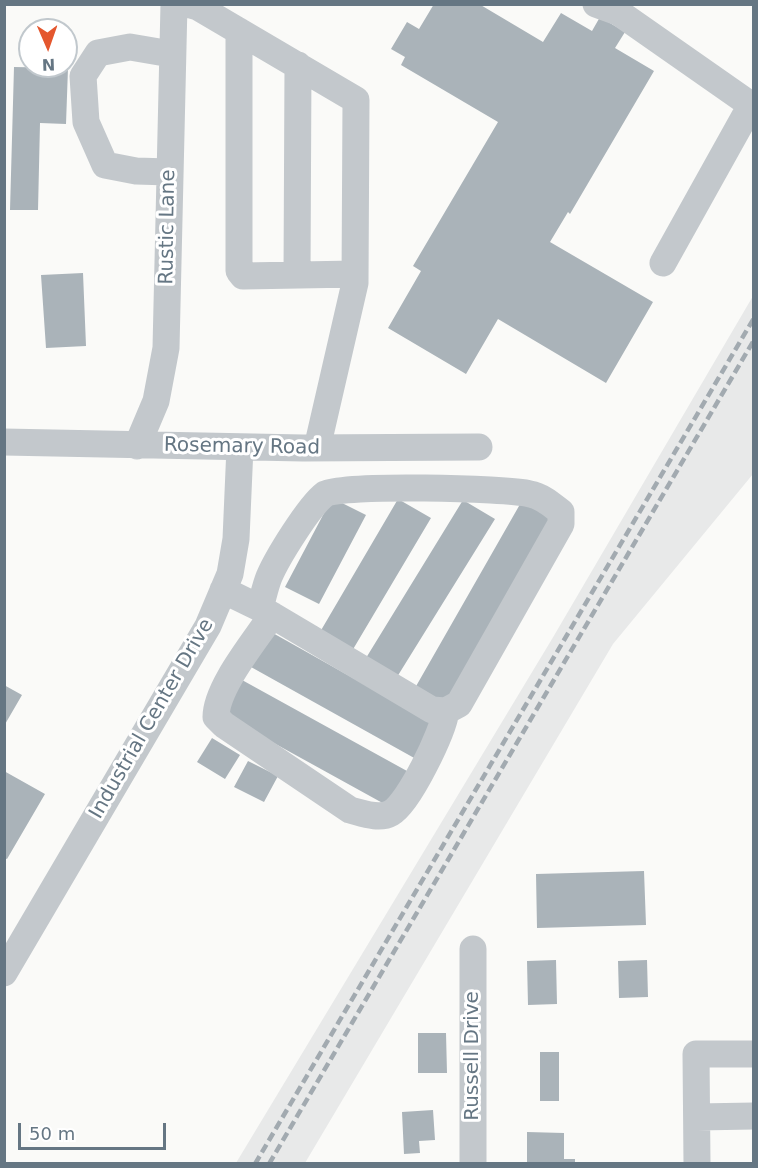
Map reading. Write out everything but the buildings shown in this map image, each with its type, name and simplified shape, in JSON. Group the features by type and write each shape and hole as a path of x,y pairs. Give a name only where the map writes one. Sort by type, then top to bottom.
{"street":[{"name":"Rustic Lane","path":"137,446 156,401 163,372 174,4"},
{"path":"187,4 198,7 356,99 355,274 317,448"},
{"path":"596,4 618,12 751,105 663,263"},
{"path":"239,31 239,271 243,276 355,274"},
{"path":"169,172 136,171 105,165 86,122 83,76 98,53 130,47 171,54"},
{"path":"297,275 298,65"},
{"name":"Rosemary Road","path":"4,442 317,448 479,447"},
{"name":"Industrial Center Drive","path":"4,973 16,932 208,626 230,574 236,539 240,447"},
{"path":"223,590 266,612 432,710 446,711 459,704 561,524 561,512 550,503 530,494 472,490 341,489 327,493 316,503 268,578 266,612 223,691 216,706 216,717 224,725 350,810 372,816 390,814 404,801 444,725 446,711"},
{"name":"Russell Drive","path":"473,949 474,1164"},
{"path":"697,1164 696,1054 753,1054"},
{"path":"697,1117 753,1116"}],"shaded area":[{"path":"753,296 753,474 613,644 305,1163 236,1163 552,639"}],"railway":[{"path":"255,1164 754,318"},
{"path":"269,1164 754,340"}]}
